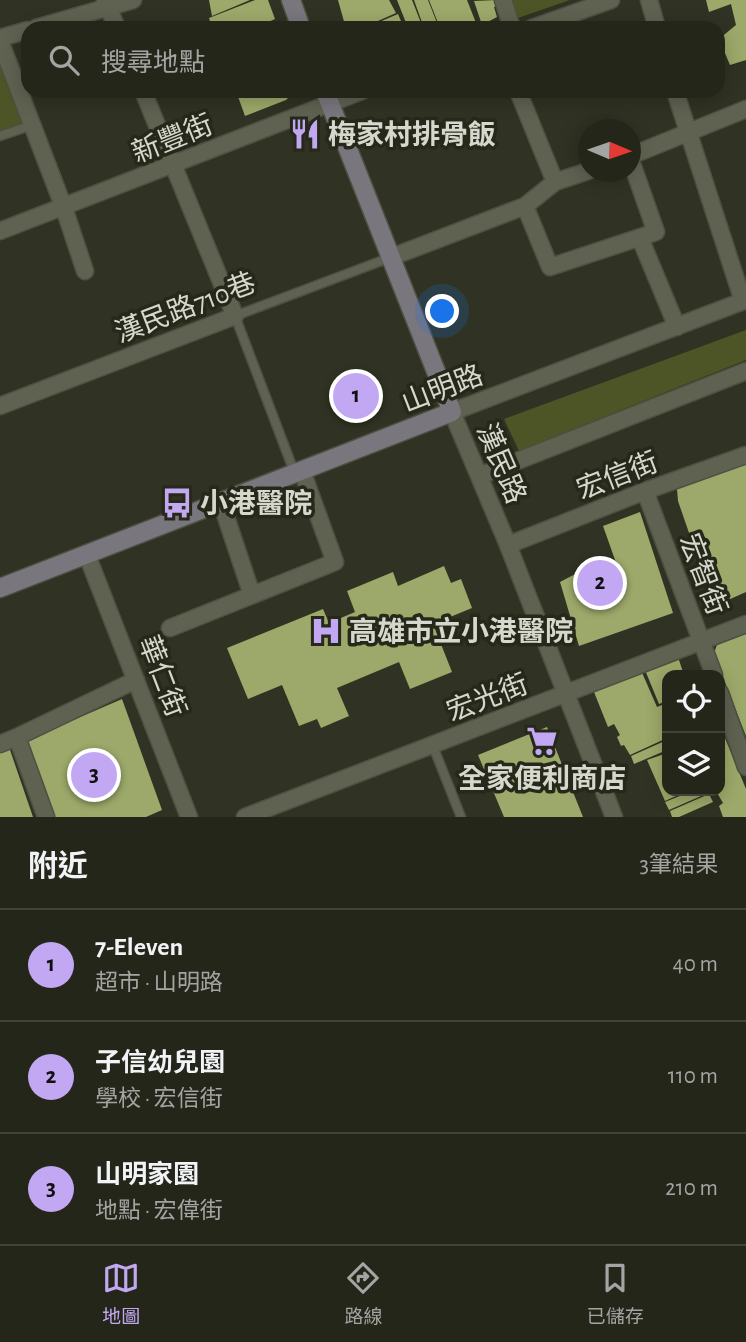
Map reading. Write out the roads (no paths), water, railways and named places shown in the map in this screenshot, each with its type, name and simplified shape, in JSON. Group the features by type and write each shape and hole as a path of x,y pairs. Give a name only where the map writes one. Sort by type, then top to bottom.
{"street":[{"path":"57,21 107,4 133,0"},
{"path":"291,0 298,21"},
{"path":"503,0 510,21"},
{"path":"552,21 611,0"},
{"path":"649,0 655,21"},
{"path":"107,4 114,21"},
{"path":"21,32 0,40 21,96"},
{"path":"22,98 85,271"},
{"path":"146,98 236,316"},
{"name":"新豐街","path":"0,231 174,165 325,98"},
{"name":"漢民路","path":"327,98 389,258 508,545 614,817"},
{"path":"521,98 555,182"},
{"path":"677,98 744,301"},
{"path":"641,153 746,109"},
{"path":"389,258 525,206 555,182 578,175"},
{"path":"525,206 550,267 656,232 639,182"},
{"path":"640,238 677,327"},
{"name":"山明路","path":"0,588 744,301"},
{"name":"漢民路710巷","path":"0,406 236,316"},
{"path":"479,476 746,371"},
{"name":"宏信街","path":"508,545 746,455"},
{"path":"170,628 335,562 298,473"},
{"name":"宏智街","path":"645,491 711,670"},
{"path":"221,502 253,595"},
{"name":"華仁街","path":"87,555 189,817"},
{"name":"宏光街","path":"245,817 746,624"},
{"path":"0,744 136,680"},
{"path":"725,707 746,767"},
{"path":"17,737 46,817"}],"lane":[{"path":"0,136 32,125"},
{"name":"漢民路710巷","path":"236,316 389,258"},
{"path":"236,316 298,473"},
{"path":"433,746 461,817"}],"place":[{"name":"梅家村排骨飯","path":"305,134"},
{"name":"7-Eleven","path":"356,396"},
{"name":"小港醫院","path":"177,503"},
{"name":"子信幼兒園","path":"600,583"},
{"name":"高雄市立小港醫院","path":"326,631"},
{"name":"全家便利商店","path":"542,741"},
{"name":"山明家園","path":"94,775"}]}
